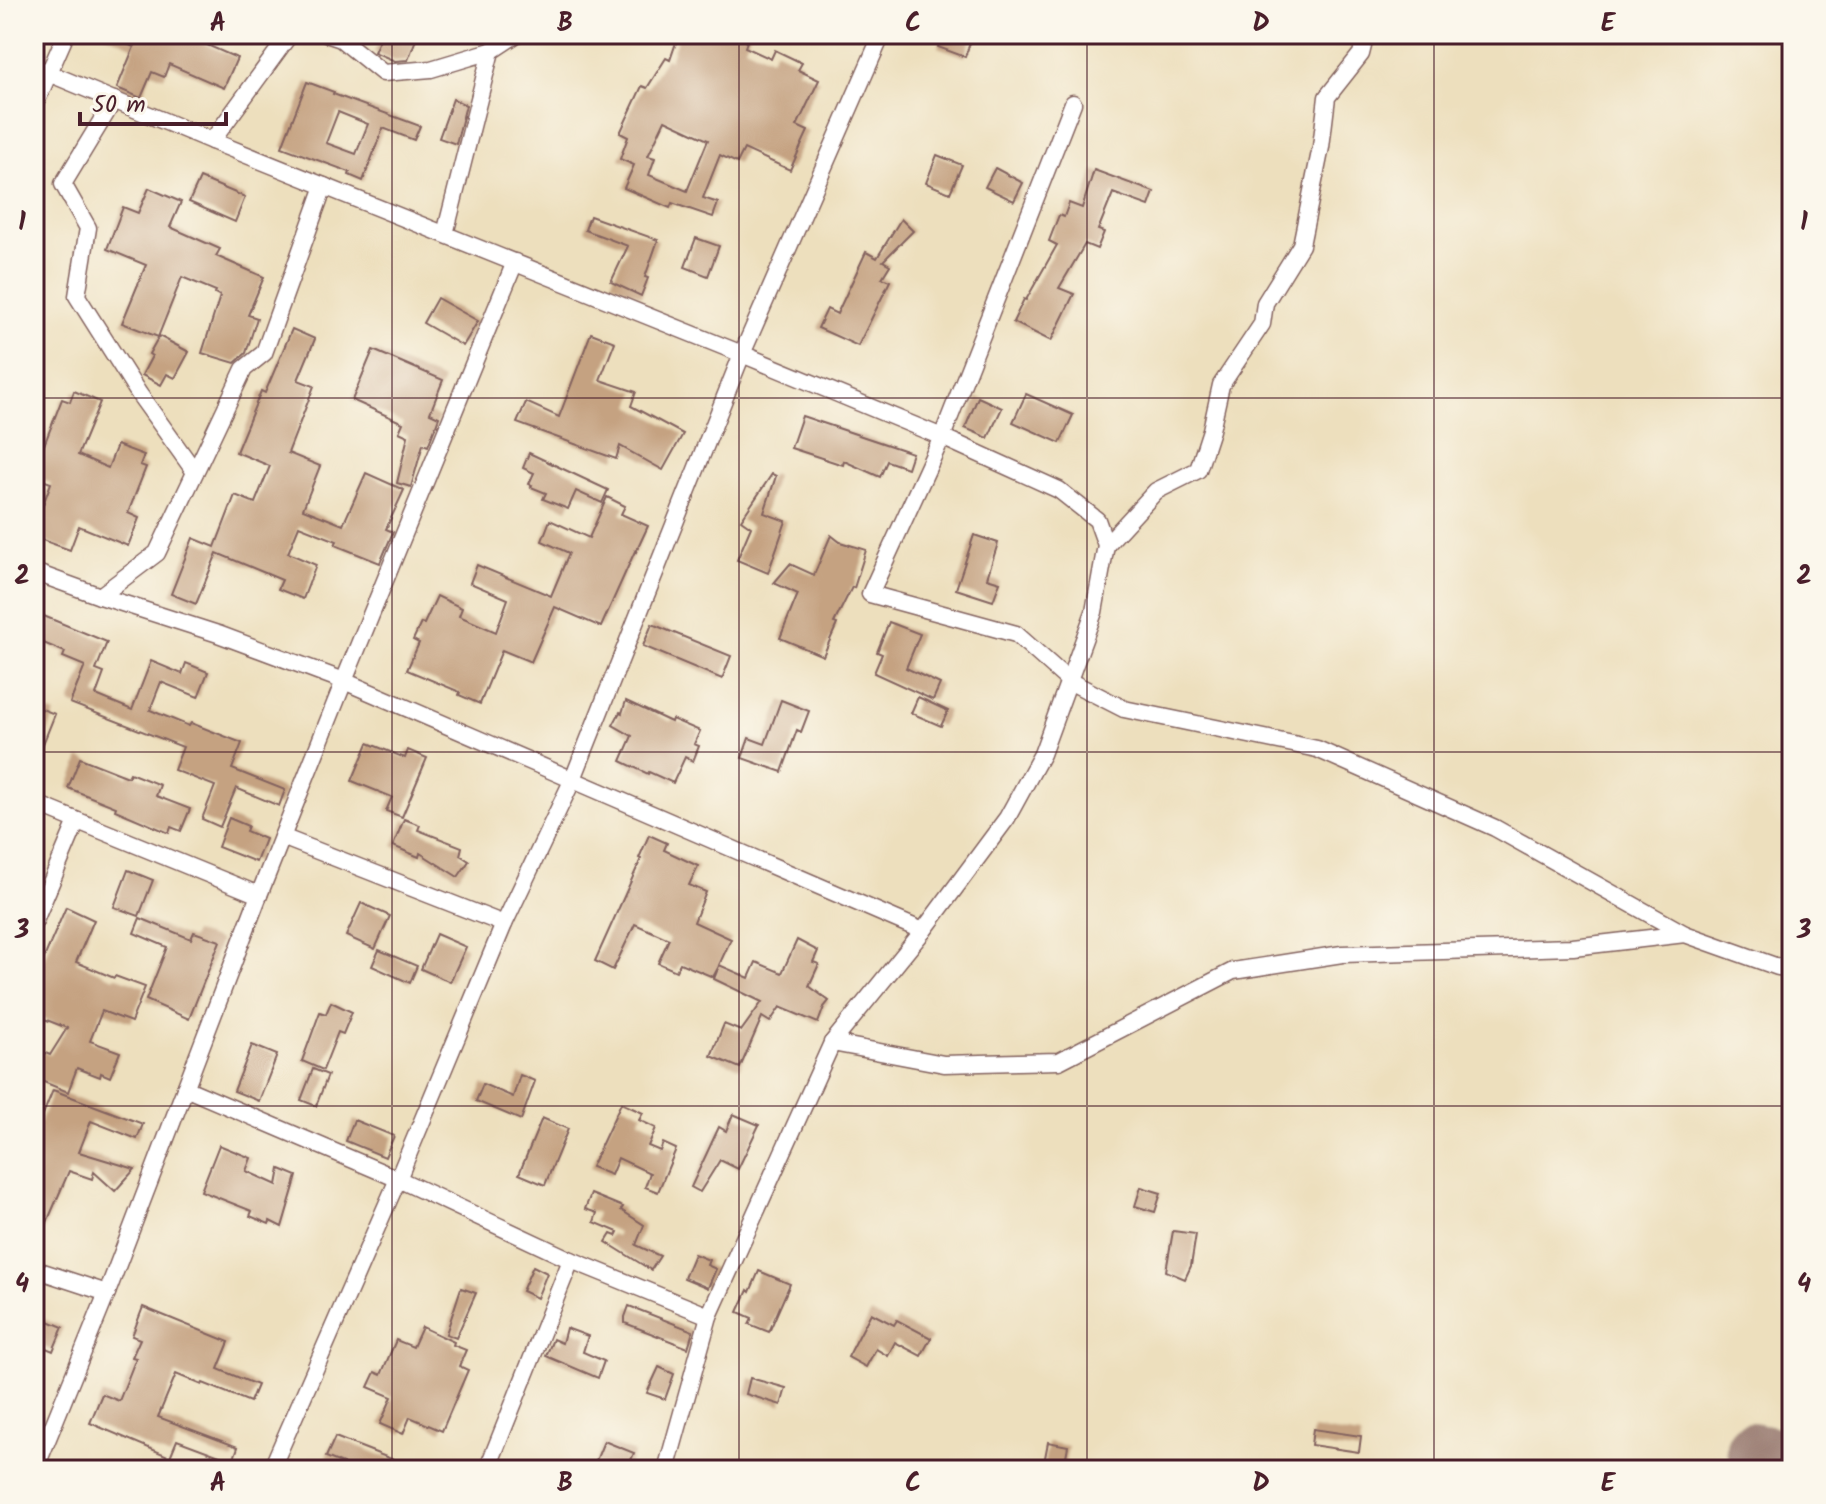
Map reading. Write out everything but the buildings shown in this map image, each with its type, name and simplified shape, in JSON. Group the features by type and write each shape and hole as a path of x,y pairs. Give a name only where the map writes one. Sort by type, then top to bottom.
{"street":[{"path":"34,107 42,70 66,34"},
{"path":"212,141 290,34"},
{"path":"326,34 341,39 383,73 431,69 491,51 517,34"},
{"path":"271,1470 398,1179 504,924 573,779 742,354 882,34"},
{"path":"1106,545 1156,491 1198,470 1221,385 1262,324 1265,303 1301,245 1321,147 1327,97 1361,54 1366,34"},
{"path":"445,234 491,51"},
{"path":"42,70 942,437 1066,495 1097,520 1106,545 1094,612 1042,754 1007,818 923,931 832,1043 709,1316 666,1470"},
{"path":"114,100 63,184 88,228 77,296 139,394 195,472"},
{"path":"1073,103 942,437 870,594 1016,634 1069,681 1124,709 1317,749 1495,828 1685,934 1778,967 1792,968"},
{"path":"100,596 157,553 244,369 264,353 324,186"},
{"path":"35,1470 107,1293 282,837 515,262"},
{"path":"34,572 218,634 344,681 923,931"},
{"path":"34,803 259,895"},
{"path":"34,923 77,821"},
{"path":"282,837 504,924"},
{"path":"832,1043 944,1064 1059,1061 1233,971 1342,954 1573,947 1685,934"},
{"path":"185,1088 398,1179 571,1260 709,1316"},
{"path":"487,1470 571,1260"},
{"path":"34,1269 107,1293"}],"taxiway":[{"path":"1752,1448 1792,1456"}]}
